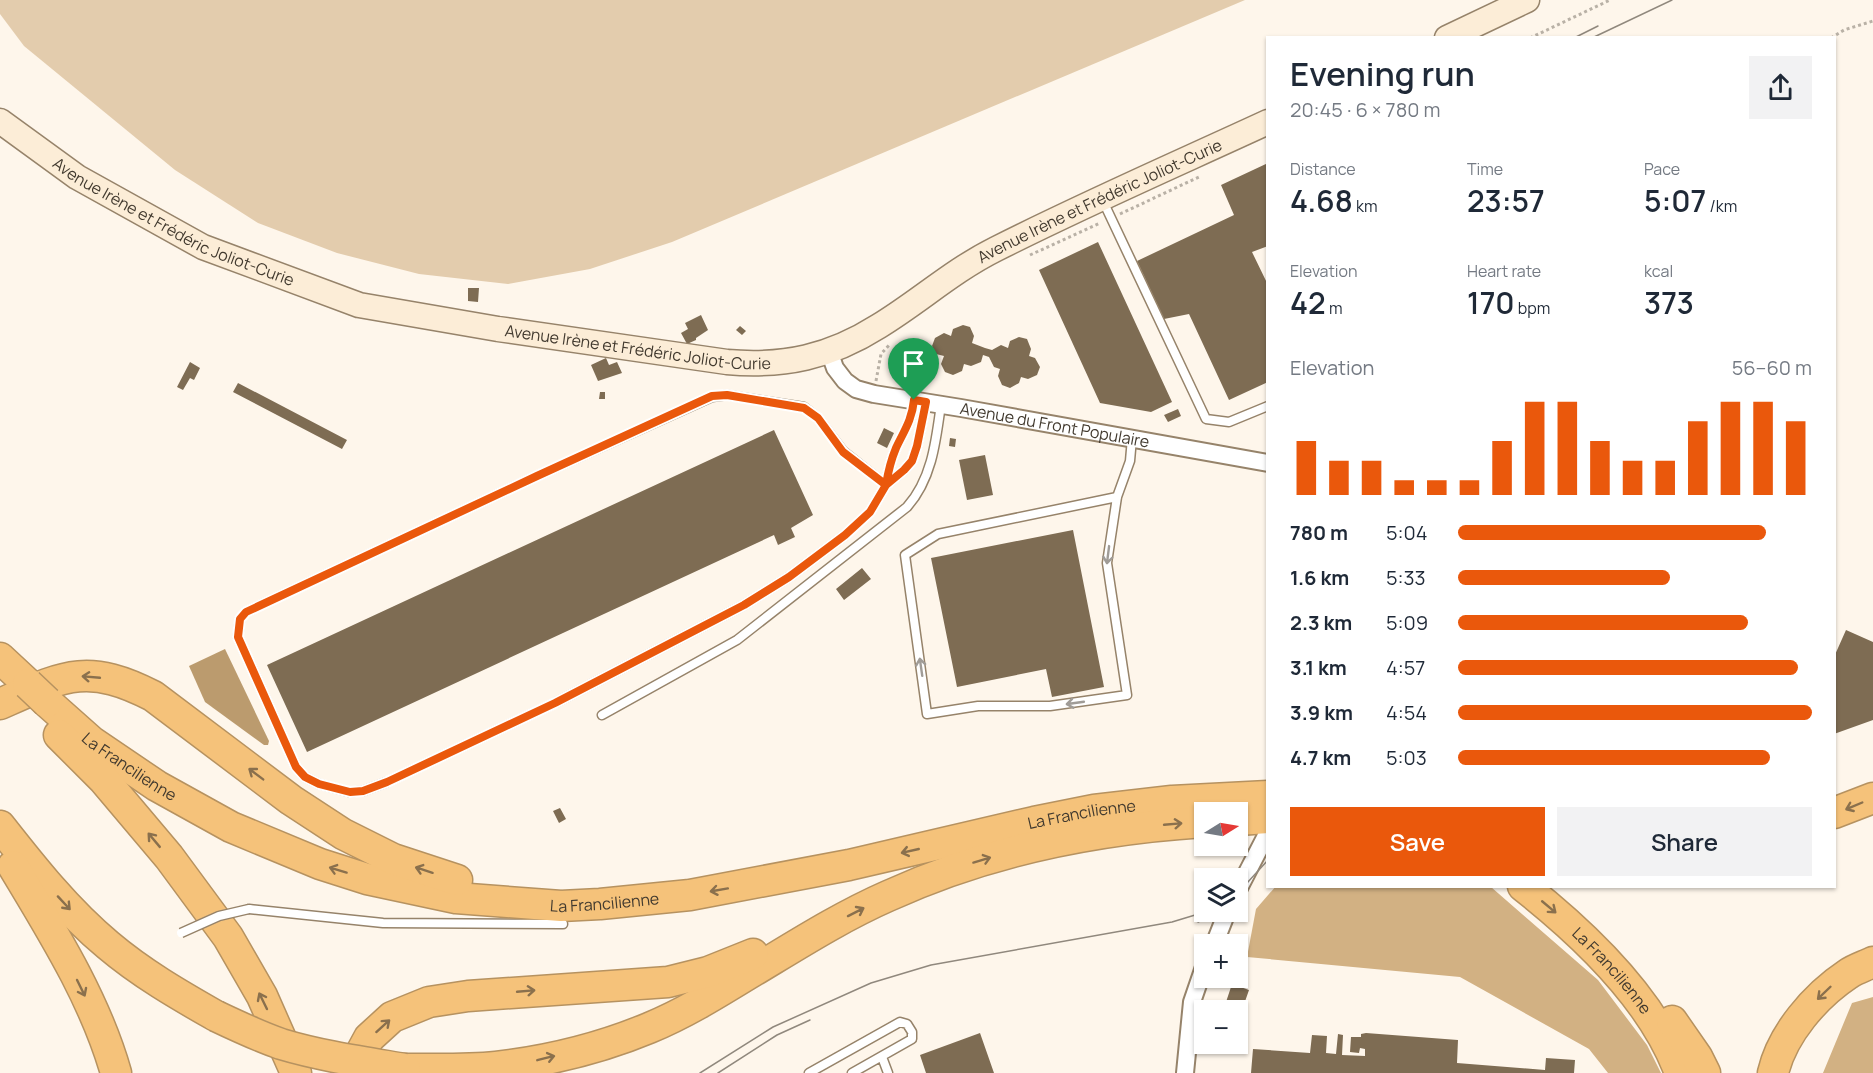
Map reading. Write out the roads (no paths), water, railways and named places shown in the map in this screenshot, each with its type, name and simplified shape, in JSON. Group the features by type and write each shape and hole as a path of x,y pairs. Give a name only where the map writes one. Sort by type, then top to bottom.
{"highway":[{"name":"La Francilienne","path":"0,658 36,697 92,742 157,786 231,827 309,860 367,879 456,898 562,915 740,886 849,865 1094,810 1172,801 1250,805 1266,817"},
{"path":"0,705 44,684 68,677 84,675 108,678 131,685 153,696 291,800 364,846 421,870 459,881 500,890 536,892 562,915"},
{"path":"36,697 38,715 104,780 169,857 228,937 262,996 296,1073"},
{"path":"1836,812 1873,798"},
{"name":"La Francilienne","path":"0,826 54,892 82,922 109,946 176,993 216,1016 281,1044 344,1059 405,1069 494,1067 534,1061 621,1038 650,1028 693,1007 803,943 823,928 888,896 978,861 1019,849 1116,830 1194,823"},
{"path":"0,846 58,941 94,1015 116,1073"},
{"name":"La Francilienne","path":"1525,888 1574,928 1632,991 1665,1041 1680,1073"},
{"path":"350,1073 369,1038 392,1017 429,1002 490,994 668,982 708,972 741,960 798,931 823,928"},
{"path":"1574,928 1598,937 1640,979 1668,1015 1697,1057 1705,1073"},
{"path":"1773,1073 1785,1043 1803,1016 1825,991 1850,973 1873,962"}],"main road":[{"path":"1451,36 1527,0"},
{"name":"Avenue Irène et Frédéric Joliot-Curie","path":"0,121 77,177 203,247 359,305 498,329 749,364 794,361 846,344 879,326 969,264 1107,208 1266,123"}],"street":[{"name":"Avenue du Front Populaire","path":"828,351 845,381 856,389 874,394 1266,463"},
{"path":"1248,871 1266,836"},
{"path":"1185,1073 1192,1002 1197,988"}],"lane":[{"path":"1107,208 1206,419 1229,422 1266,407"},
{"path":"886,485 843,452 818,418 804,408 727,395 712,396 246,612 240,619 238,637 296,767 305,777 319,784 350,792 363,791 387,782 555,703 744,605 789,577 845,535 870,512 886,485 912,461 927,402"},
{"path":"886,485 896,448 912,416 927,402"},
{"path":"602,715 737,640 907,507 918,495 927,476 927,402"},
{"path":"1117,497 938,534 905,555 927,714 978,706 1050,706 1127,695 1107,563 1117,497 1130,461 1132,438"},
{"path":"180,933 219,916 249,909 383,923 562,915"},
{"path":"812,1072 900,1022 907,1024 912,1032 912,1040 852,1073"},
{"path":"882,1056 888,1073"}],"tram line":[{"path":"1596,36 1672,0"},
{"path":"1578,36 1598,26"},
{"path":"1248,881 1266,862"},
{"path":"700,1073 773,1027 871,983 931,965 1172,922 1194,915"},
{"path":"718,1073 777,1035 810,1020"}]}
